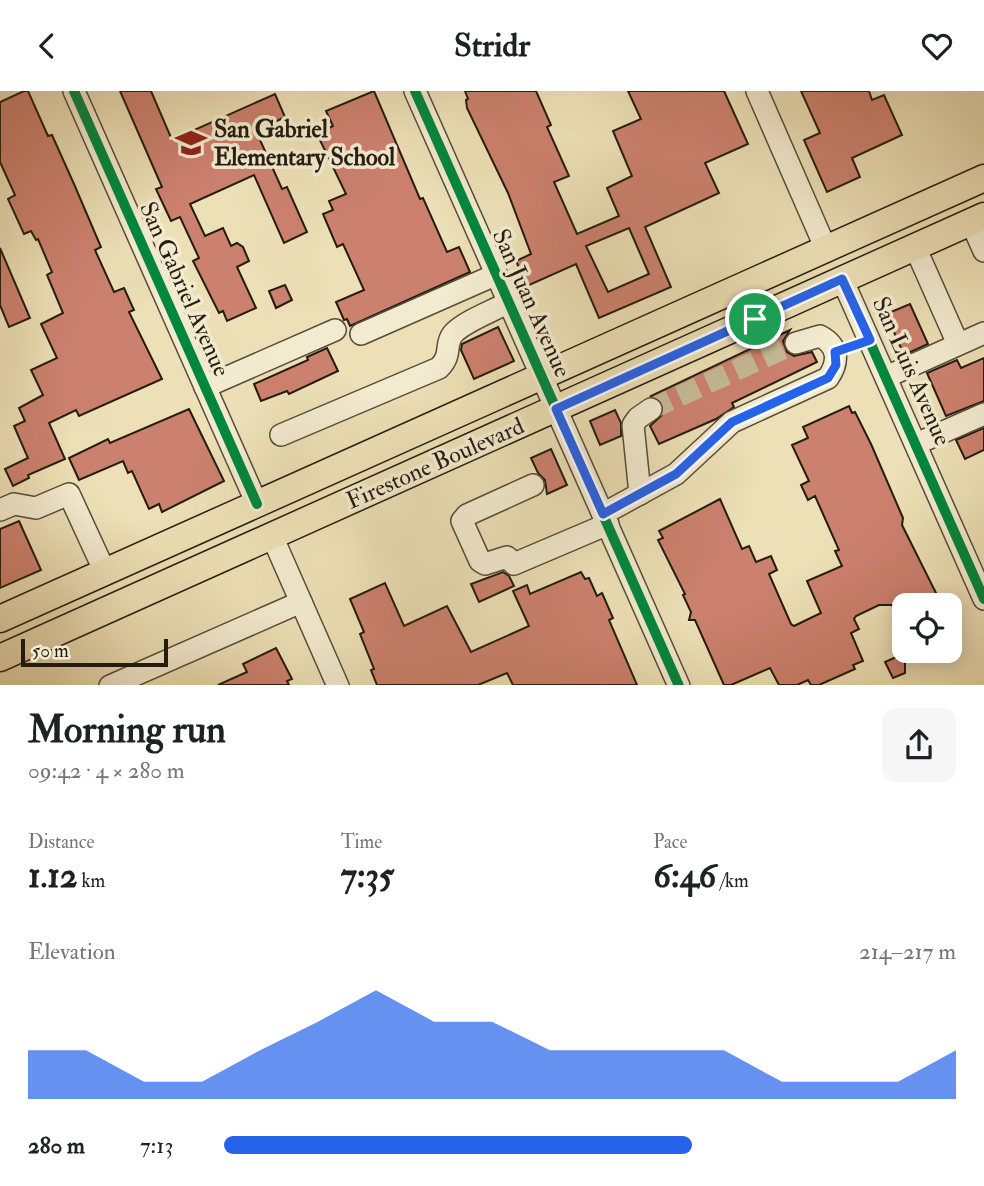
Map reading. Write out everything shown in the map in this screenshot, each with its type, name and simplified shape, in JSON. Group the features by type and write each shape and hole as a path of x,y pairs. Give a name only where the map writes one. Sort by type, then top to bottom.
{"main road":[{"name":"Firestone Boulevard","path":"0,619 984,178"},
{"name":"Firestone Boulevard","path":"0,658 978,219"}],"street":[{"name":"San Gabriel Avenue","path":"74,91 257,504"},
{"name":"San Juan Avenue","path":"415,91 679,685"},
{"path":"757,91 826,249"},
{"path":"978,219 984,251"},
{"path":"915,247 958,344"},
{"path":"361,334 495,275"},
{"name":"San Luis Avenue","path":"842,279 984,599"},
{"path":"281,435 439,368 447,360 451,336 458,329 507,303"},
{"path":"205,387 335,330"},
{"path":"886,377 984,333"},
{"path":"533,485 467,515 462,521 480,561 485,564 507,557 514,564 605,519 640,494 676,474 732,422 828,378 836,365 835,352 829,341 820,336 796,343"},
{"path":"835,352 870,340"},
{"path":"640,494 634,425 638,418 651,409"},
{"path":"916,444 984,414"},
{"path":"0,510 14,504 36,508 69,493 105,572"},
{"path":"272,536 338,685"},
{"path":"110,685 301,602"}],"building":[{"path":"28,91 48,136 52,135 101,247 95,250 114,292 124,288 134,310 129,312 162,379 79,416 76,410 49,423 65,459 28,475 29,478 13,486 5,469 28,458 14,426 25,421 19,408 43,395 31,370 57,358 41,324 63,313 47,275 52,272 38,239 36,240 31,231 24,234 8,199 15,195 0,162 0,102"},
{"path":"120,91 151,91 172,140 275,94 285,117 256,131 282,189 287,187 307,232 284,243 254,175 190,204 205,236 223,228 231,246 237,243 243,247 249,261 237,267 256,308 227,321 223,311 219,313 193,261 199,258 180,217 171,221 156,189 162,187"},
{"path":"374,91 420,199 423,198 447,252 459,247 470,272 350,326 347,319 344,320 336,302 364,290 343,244 337,247 323,214 333,210 329,201 346,194 317,134 333,126 326,111"},
{"path":"465,91 536,91 551,125 547,127 569,176 554,182 577,234 619,216 607,188 632,176 613,131 641,119 628,91 724,91 748,144 705,163 719,193 645,227 671,287 599,318 576,264 527,286 516,261 531,254 508,193 467,108","holes":["629,228 649,274 608,292 586,246"]},
{"path":"801,91 869,91 872,100 884,95 902,135 852,158 860,177 827,192 804,140 820,133"},
{"path":"0,248 30,318 9,327 0,305"},
{"path":"285,285 292,300 276,308 269,291"},
{"path":"910,304 928,344 904,355 886,314"},
{"path":"498,327 514,361 474,379 461,350 462,344"},
{"path":"790,330 783,341 787,352 794,356 812,352 817,362 732,403 734,407 716,419 659,444 650,426 662,415 664,407 661,401 651,396"},
{"path":"327,348 338,371 289,394 287,391 261,401 254,384 308,360 307,357"},
{"path":"984,358 984,401 946,416 927,373 957,360 961,368"},
{"path":"849,406 852,413 855,412 903,518 902,525 936,593 892,593 892,605 879,605 856,616 854,619 859,629 851,633 863,661 853,665 855,669 819,685 811,685 808,680 797,685 779,685 770,668 731,685 724,685 695,620 689,620 691,612 683,595 685,594 658,540 663,538 659,531 720,499 742,549 749,546 756,562 771,556 777,570 769,574 791,624 794,626 821,613 807,581 842,566 835,551 839,550 815,496 808,500 801,485 809,481 792,445 808,438 803,427"},
{"path":"189,409 224,481 162,512 159,504 149,509 132,471 128,473 123,461 79,480 69,458 108,439 110,443"},
{"path":"615,410 621,423 621,436 600,445 590,421"},
{"path":"984,428 984,450 965,459 956,440"},
{"path":"551,449 567,485 547,494 545,480 538,473 531,458"},
{"path":"19,521 41,570 0,588 0,529"},
{"path":"503,572 509,576 514,586 479,602 471,584"},
{"path":"581,572 585,579 589,578 597,596 602,593 613,618 609,620 637,685 513,685 507,673 478,685 377,685 371,670 374,669 360,634 364,632 350,599 385,583 404,626 447,606 471,652 529,626 513,591 527,585 530,594"},
{"path":"276,648 292,679 287,681 289,685 218,685 247,672 243,664"},
{"path":"892,659 892,663 905,663 905,673 893,678 885,662"}],"tunnel":[{"path":"651,409 796,343"}],"cycle path":[{"path":"74,91 257,504"},
{"path":"415,91 679,685"},
{"path":"842,279 984,599"}],"place":[{"name":"San Gabriel Elementary School","path":"191,143"}],"route":[{"path":"842,279 870,340 835,352 836,365 828,378 732,422 676,474 603,514 556,409 755,319 842,279"}]}
